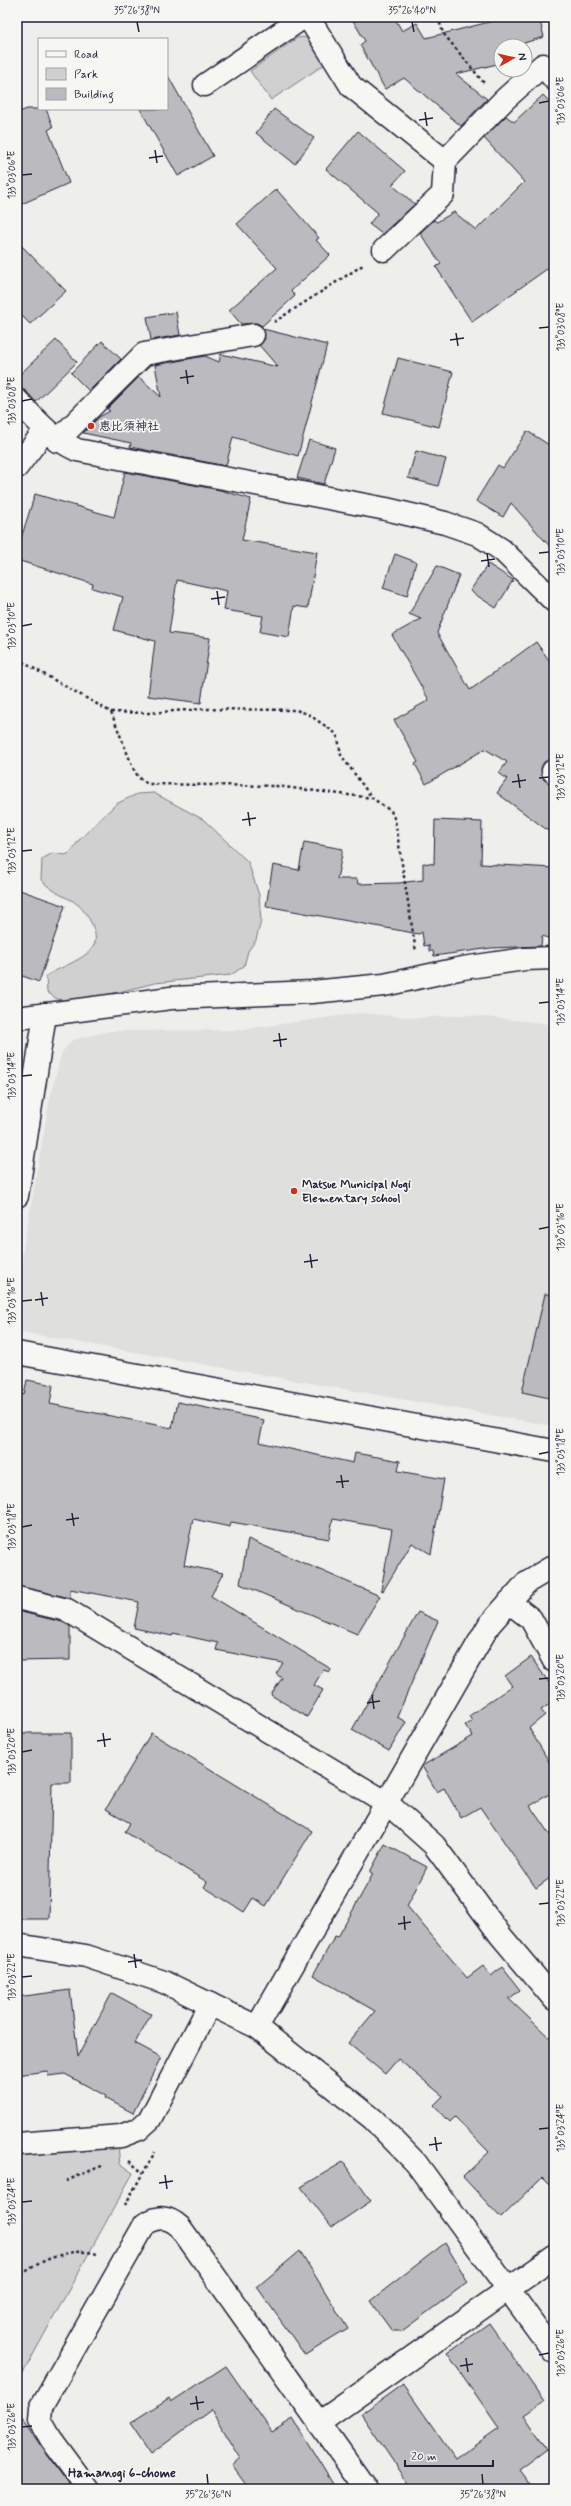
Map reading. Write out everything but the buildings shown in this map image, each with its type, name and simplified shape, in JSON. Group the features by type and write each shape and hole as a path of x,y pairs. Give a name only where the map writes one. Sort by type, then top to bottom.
{"street":[{"path":"205,84 304,17"},
{"path":"308,17 351,86 445,162"},
{"path":"384,250 443,194 445,162 504,100 550,66"},
{"path":"17,467 51,435 144,354 253,335"},
{"path":"17,400 51,435 77,450 386,509 445,523 477,534 502,550 554,600"},
{"path":"17,1018 172,998 312,992 384,985 463,968 525,959 554,958"},
{"path":"17,1196 46,1014"},
{"path":"17,1353 554,1451"},
{"path":"257,2027 489,1625 527,1582 554,1566"},
{"path":"17,1598 67,1610 387,1803 434,1845 502,1936 554,1999"},
{"path":"509,1602 531,1619 554,1661"},
{"path":"17,1945 86,1956 164,1982 257,2027 373,2119 416,2163 554,2352"},
{"path":"17,2144 122,2136 139,2129 150,2119 210,2004"},
{"path":"88,2489 50,2439 40,2420 41,2407 145,2224 153,2219 163,2217 173,2220 180,2227 366,2489"},
{"path":"319,2423 508,2288 554,2257"}],"path":[{"path":"438,17 443,33 455,50 478,78 504,100"},
{"path":"253,335 384,250"},
{"path":"17,659 111,712 150,712 200,709 296,710 308,714 334,732 338,738 341,755 372,798 391,811 395,820 420,977"},
{"path":"111,712 133,768 139,778 148,784 276,786 372,798"},
{"path":"66,2181 110,2163"},
{"path":"17,2279 58,2256 86,2251 97,2254"}],"shaded area":[{"name":"Matsue Municipal Nogi Elementary school","path":"360,1013 416,1018 467,1015 544,1023 554,1027 554,1426 20,1332 17,1327 17,1283 50,1098 62,1052 72,1040 109,1031 239,1030"}],"green space":[{"path":"304,37 311,41 325,64 271,100 250,71 297,38"},
{"path":"154,793 204,820 248,862 259,895 261,921 256,940 248,951 244,966 231,975 155,983 78,1002 57,999 47,992 46,976 71,963 89,951 95,942 95,936 92,924 85,912 74,901 53,890 41,880 42,859 53,853 65,855 70,853 79,840 116,804 137,794"},
{"path":"118,2147 120,2164 133,2173 17,2384 17,2156"}],"place":[{"name":"恵比須神社","path":"91,426"},
{"name":"Matsue Municipal Nogi Elementary school","path":"294,1191"}],"district":[{"name":"Hamanogi 6-chome","path":"122,2472"}]}
